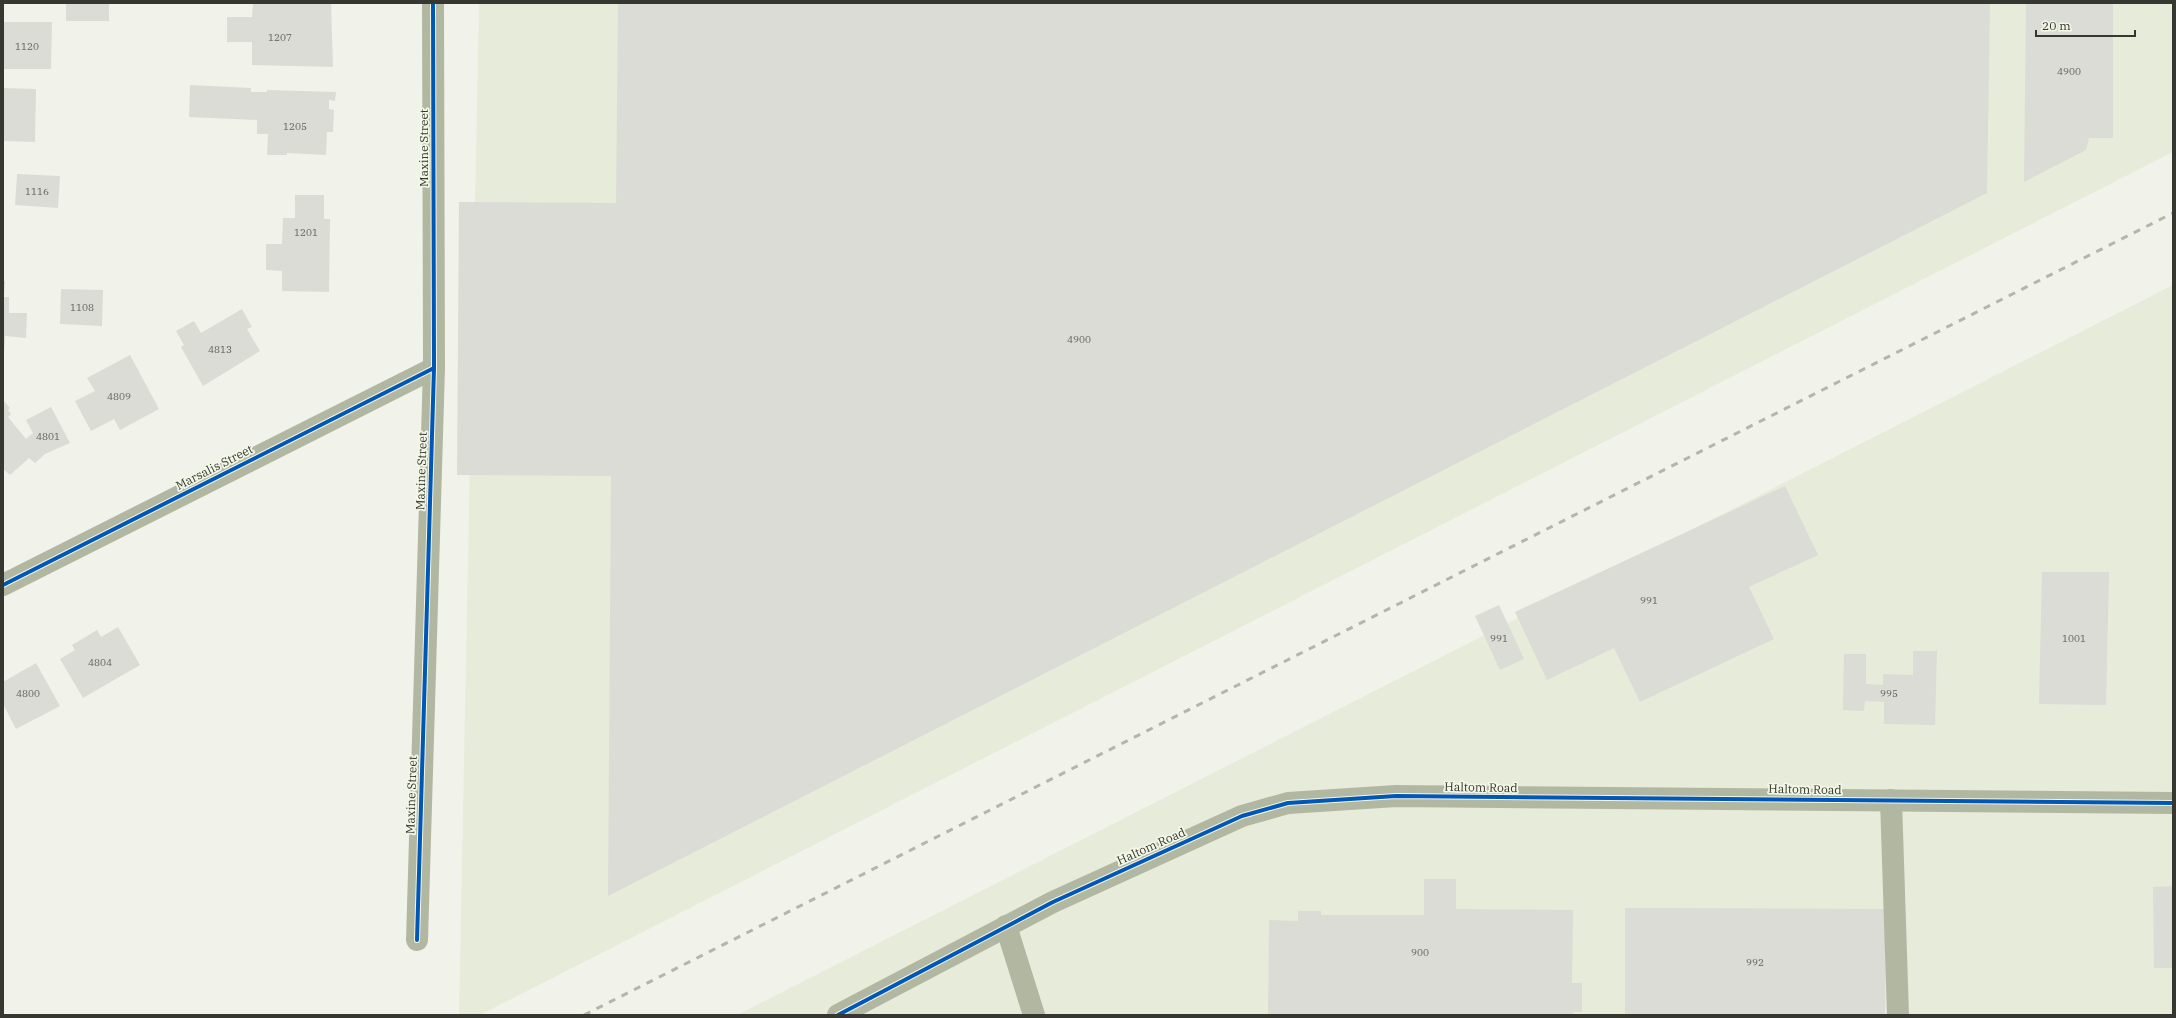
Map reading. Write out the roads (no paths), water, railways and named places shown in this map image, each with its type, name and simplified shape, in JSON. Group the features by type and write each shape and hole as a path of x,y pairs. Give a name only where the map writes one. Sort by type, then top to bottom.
{"street":[{"name":"Maxine Street","path":"417,940 434,368 433,3"},
{"name":"Marsalis Street","path":"3,585 434,368"},
{"name":"Haltom Road","path":"838,1015 1053,902 1242,816 1288,803 1396,796 2173,803"},
{"path":"1891,800 1898,1015"},
{"path":"1006,926 1034,1015"}],"railway":[{"path":"584,1015 2173,213"}]}
